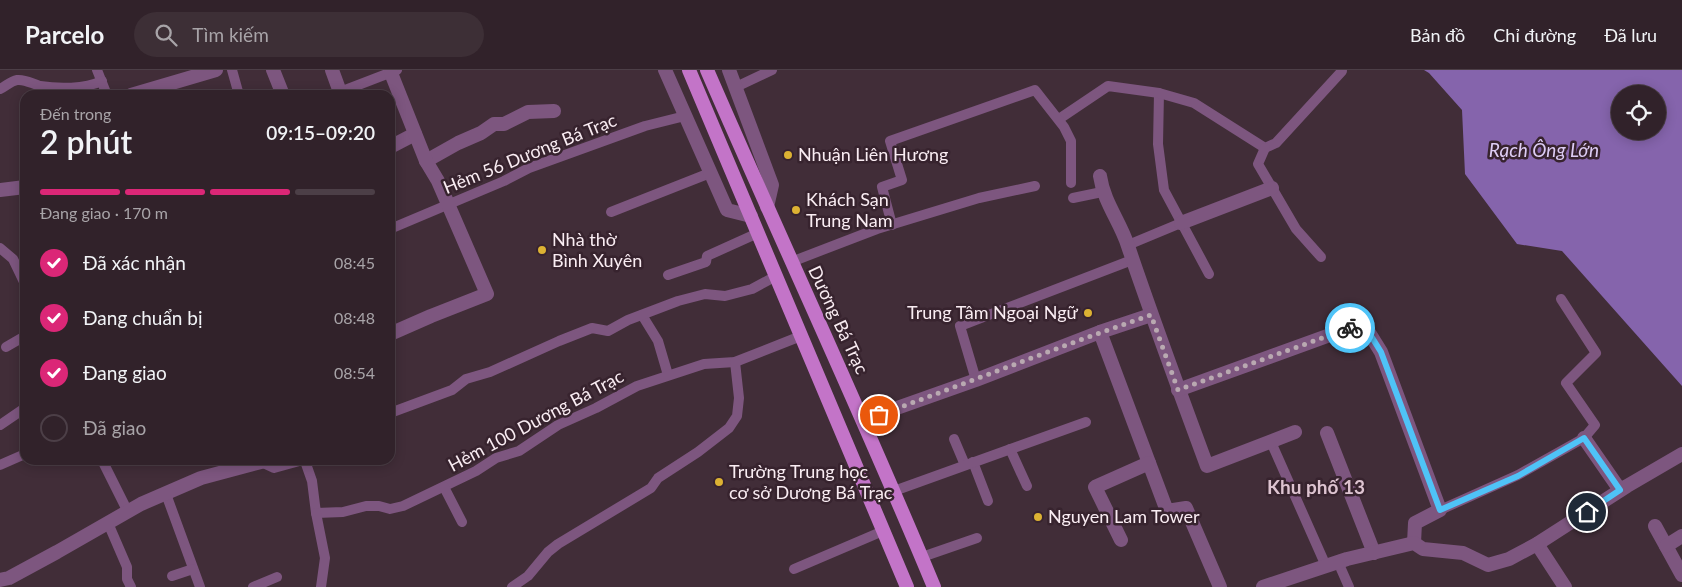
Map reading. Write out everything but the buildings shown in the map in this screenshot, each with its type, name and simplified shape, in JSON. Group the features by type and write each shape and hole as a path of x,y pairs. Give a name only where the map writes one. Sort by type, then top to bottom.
{"main road":[{"path":"688,70 907,587"},
{"name":"Dương Bá Trạc","path":"707,70 863,420 934,587"}],"street":[{"path":"148,90 216,70"},
{"path":"273,70 282,90"},
{"path":"332,70 339,90"},
{"path":"665,70 727,210 751,216"},
{"name":"Dương Bá Trạc","path":"729,70 772,185 768,207"},
{"path":"394,71 426,161 438,181 487,294 395,332"},
{"path":"426,161 458,143 481,133 494,124 504,124 528,112 554,111"},
{"path":"395,144 415,134"},
{"path":"1100,176 1102,192 1128,245 1178,390 1208,466 1295,432"},
{"path":"0,190 20,188"},
{"path":"1181,222 1272,188"},
{"path":"863,420 1151,315"},
{"path":"1178,390 1363,323 1381,352 1440,510 1416,523 1414,543"},
{"path":"1100,332 1167,512 1186,508 1220,587"},
{"path":"1327,433 1374,553"},
{"path":"1584,438 1620,490"},
{"path":"1263,587 1332,564 1414,543 1423,549 1463,553 1488,565 1509,559 1537,544 1620,490 1682,454"},
{"path":"1121,540 1095,487 1149,463"},
{"path":"0,580 9,578 141,504 201,478 249,465"},
{"path":"1655,526 1682,575"},
{"path":"1666,546 1682,536"},
{"path":"1537,544 1565,587"}],"lane":[{"path":"97,70 105,90"},
{"path":"232,70 238,90"},
{"path":"736,87 772,70"},
{"path":"345,90 394,71"},
{"path":"1321,257 1296,229 1258,164 1264,148 1276,143 1342,71"},
{"path":"0,89 14,81 24,80 38,85 64,87 90,86 102,81"},
{"path":"1059,120 1108,86 1159,93 1194,102 1264,148"},
{"path":"892,225 882,187 902,180 890,141 1035,90 1059,120 1071,141 1071,183"},
{"path":"1159,93 1158,144 1164,190 1209,274"},
{"name":"Hẻm 56 Dương Bá Trạc","path":"395,227 504,181 529,168 645,126 685,116"},
{"path":"611,212 710,173"},
{"path":"791,262 877,229 979,198 1035,186"},
{"path":"1074,198 1102,192"},
{"path":"1128,245 1181,222"},
{"path":"668,275 706,262 707,256 758,233"},
{"path":"0,248 13,259 20,274"},
{"path":"976,380 960,326 1132,260"},
{"path":"395,411 452,390 466,379 490,372 592,328 608,331 628,320 678,301 705,294 725,296 752,289 776,276"},
{"path":"1440,510 1518,476 1584,438 1595,425 1566,383 1596,353 1561,298"},
{"path":"642,315 658,342 668,375"},
{"name":"Hẻm 100 Dương Bá Trạc","path":"316,513 343,512 366,506 379,506 390,509 403,506 476,471 496,458 519,450 558,425 596,408 637,386 704,364 735,362 801,336"},
{"path":"6,347 20,339"},
{"path":"512,587 528,576 548,552 558,544 651,488 658,478 698,452 729,428 737,416 739,398 735,362"},
{"path":"0,425 20,411"},
{"path":"894,491 1086,422"},
{"path":"954,438 988,501"},
{"path":"1270,442 1332,564 1349,587"},
{"path":"1010,449 1027,486"},
{"path":"0,465 20,456"},
{"path":"104,465 128,512"},
{"path":"267,465 274,468 283,465"},
{"path":"307,465 312,481 325,558 321,587"},
{"path":"444,487 462,522"},
{"path":"166,494 200,587"},
{"path":"108,523 127,567 127,579 131,587"},
{"path":"794,569 883,531"},
{"path":"922,557 977,538"},
{"path":"172,576 193,569"},
{"path":"253,587 278,578"}],"water":[{"name":"Rạch Ông Lớn","path":"1424,70 1682,70 1682,386 1562,251 1517,244 1465,174 1462,110 1429,73"}],"way so far":[{"path":"879,415 1100,332 1151,315 1178,390 1350,328"}],"place":[{"name":"Nhuận Liên Hương","path":"788,155"},
{"name":"Khách Sạn Trung Nam","path":"796,210"},
{"name":"Nhà thờ Bình Xuyên","path":"542,250"},
{"name":"Trung Tâm Ngoại Ngữ","path":"1088,313"},
{"name":"Trường Trung học cơ sở Dương Bá Trạc","path":"719,482"},
{"name":"Nguyen Lam Tower","path":"1038,517"}],"district":[{"name":"Khu phố 13","path":"1316,487"}],"route":[{"path":"1350,328 1363,323 1381,352 1440,510 1518,476 1584,438 1620,490 1587,512"}]}
